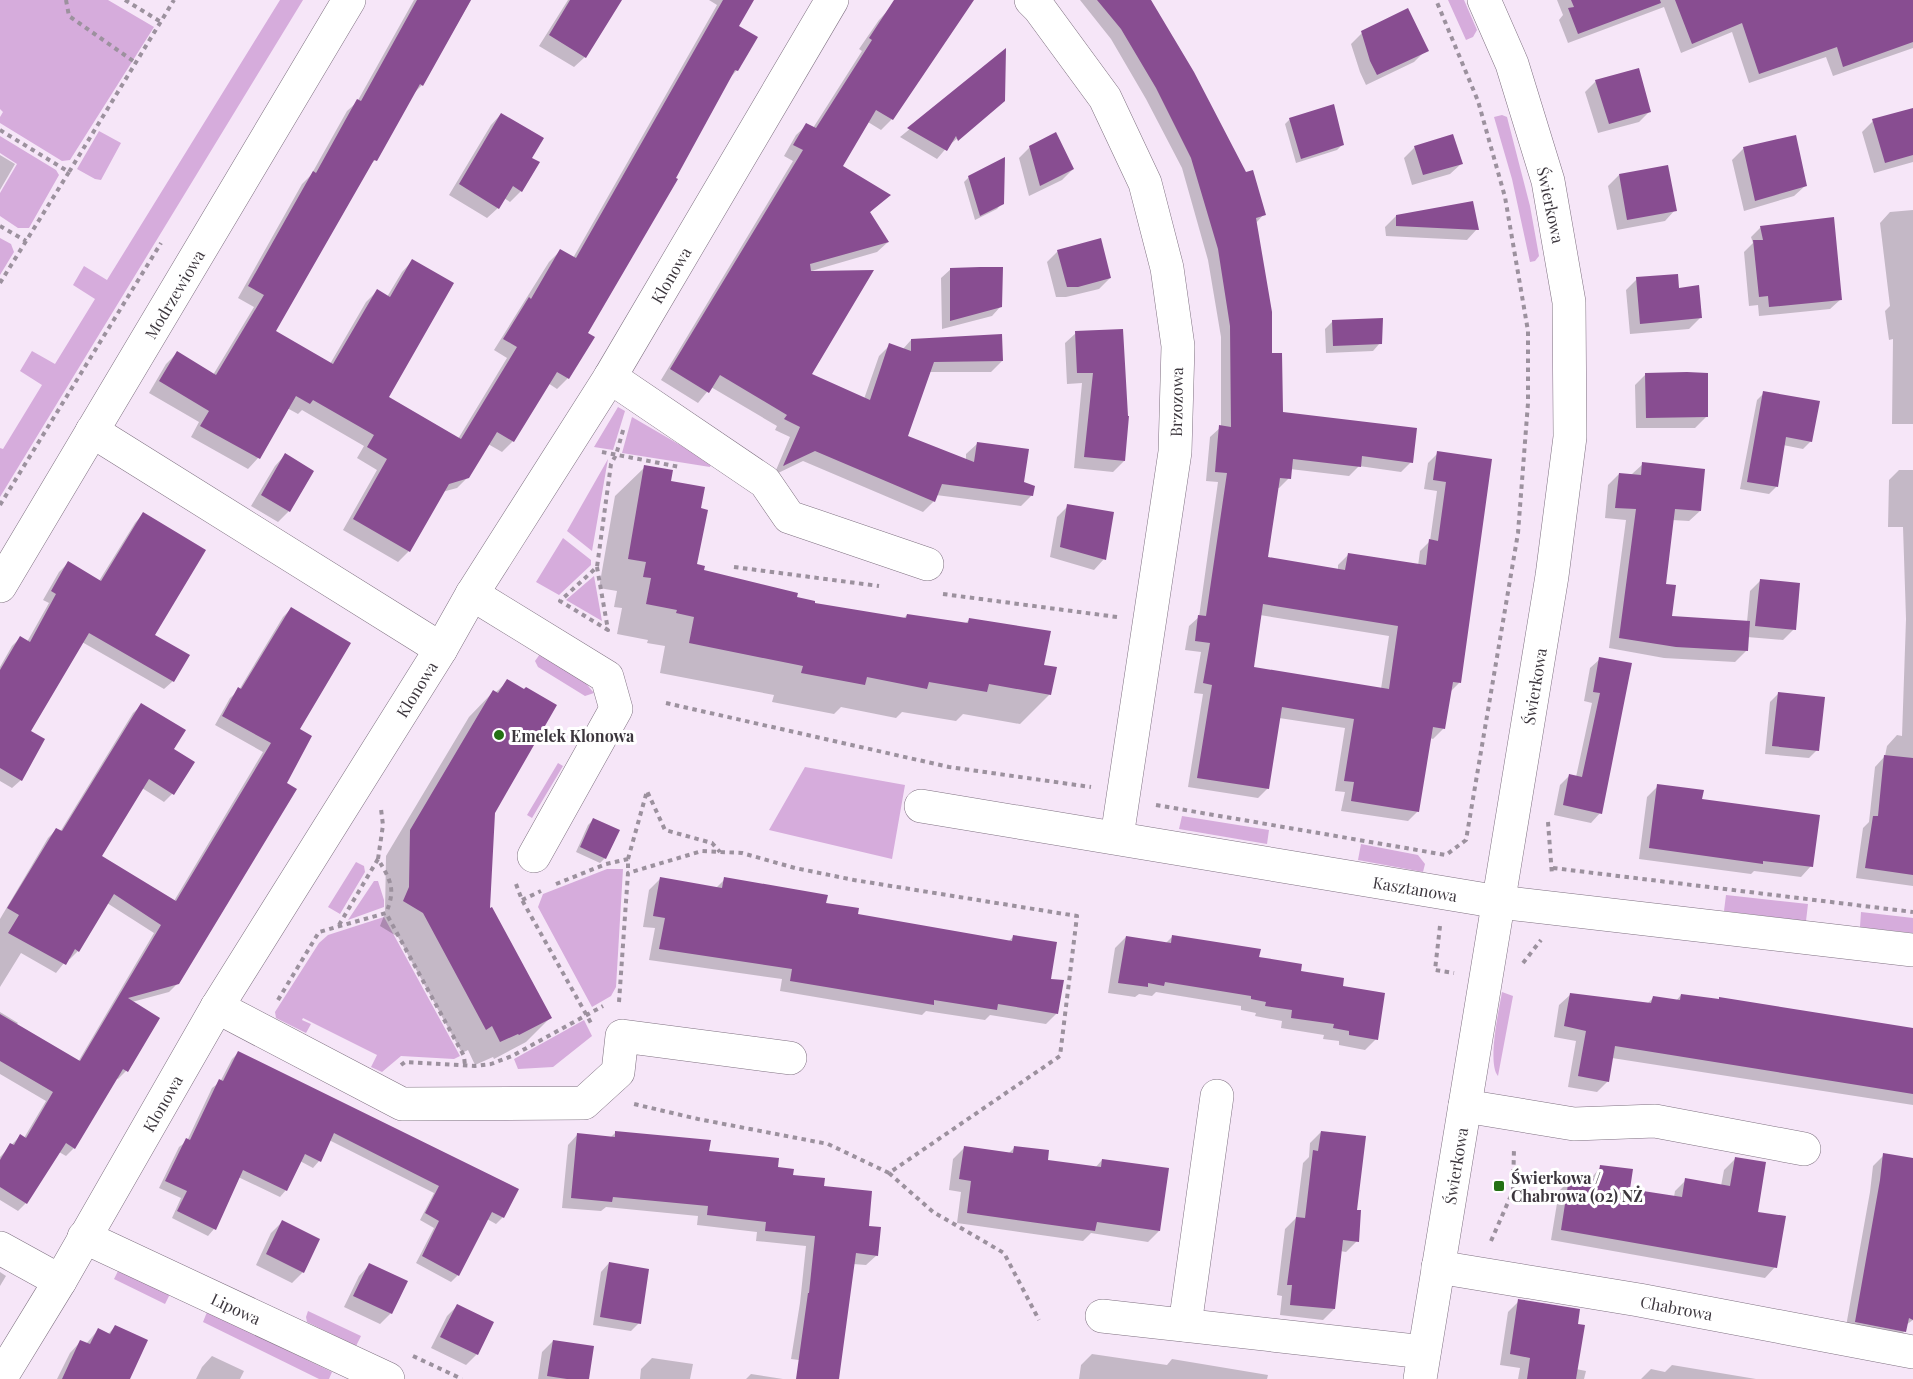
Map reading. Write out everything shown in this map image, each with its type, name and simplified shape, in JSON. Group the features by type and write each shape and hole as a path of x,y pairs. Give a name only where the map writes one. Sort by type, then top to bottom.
{"street":[{"name":"Modrzewiowa","path":"0,586 349,0"},
{"name":"Klonowa","path":"0,1379 60,1281 217,1007 441,649 472,594 610,377 832,0"},
{"name":"Brzozowa","path":"1031,0 1105,98 1145,183 1167,268 1178,346 1175,452 1117,837"},
{"name":"Świerkowa","path":"1422,1365 1552,576 1570,437 1569,302 1548,181 1512,64 1484,0"},
{"path":"610,377 765,482 789,517 929,579"},
{"path":"92,431 441,649"},
{"path":"472,594 608,677 616,709 534,856"},
{"name":"Kasztanowa","path":"921,806 1499,902 1913,950"},
{"path":"217,1007 402,1104 584,1103 618,1072 622,1036 790,1058"},
{"path":"1185,1325 1216,1096"},
{"path":"1465,1106 1575,1124 1655,1120 1804,1149"},
{"name":"Lipowa","path":"84,1237 388,1379"},
{"path":"0,1248 60,1281"},
{"name":"Chabrowa","path":"1438,1267 1639,1300 1913,1352"},
{"path":"1102,1316 1185,1325 1422,1365"}],"path":[{"path":"66,0 69,16 136,63"},
{"path":"125,0 161,22"},
{"path":"0,283 174,0"},
{"path":"1436,0 1478,101 1505,197 1528,331 1528,403 1518,533 1466,840 1446,855 1431,891 1440,928 1435,970 1486,979"},
{"path":"0,130 69,172"},
{"path":"0,226 26,241"},
{"path":"0,505 163,241"},
{"path":"597,567 560,601 608,630 597,567 612,464 616,455"},
{"path":"734,567 885,587"},
{"path":"929,579 1117,617"},
{"path":"666,703 949,767 1063,782 1124,793 1161,806 1446,855"},
{"path":"619,1006 628,859 647,791 665,830 712,843 720,852"},
{"path":"628,873 702,851 742,853 795,868 854,880 1077,916 1060,1056 889,1173"},
{"path":"338,926 378,859 387,874 393,895 386,913 464,1056 465,1066"},
{"path":"554,885 606,864 628,859"},
{"path":"1553,868 1913,912"},
{"path":"522,900 544,889"},
{"path":"261,1030 319,932 386,913"},
{"path":"398,1067 405,1062 465,1066 491,1064 512,1056 619,997"},
{"path":"588,1100 626,1102 698,1119 828,1144 889,1173 933,1212 1004,1253 1039,1320"},
{"path":"408,1354 462,1379"}],"shaded area":[{"path":"0,0 108,0 154,27 70,160 62,161 0,123 3,112 0,109"},
{"path":"280,0 303,0 0,497 0,448 3,449 42,385 20,371 32,351 55,364 95,299 73,285 84,266 107,280"},
{"path":"1448,0 1464,0 1477,30 1473,37 1466,40"},
{"path":"1502,115 1507,117 1530,206 1539,256 1535,261 1530,262 1512,179 1494,117"},
{"path":"99,131 121,143 101,180 77,169"},
{"path":"0,136 56,170 59,175 29,228 18,228 0,216 0,193 17,164 0,153"},
{"path":"0,238 11,244 14,252 0,275"},
{"path":"618,407 625,411 613,450 594,447"},
{"path":"632,417 711,463 710,467 622,453"},
{"path":"608,459 592,551 567,531"},
{"path":"563,538 591,560 591,565 559,595 536,582"},
{"path":"594,576 602,621 566,600"},
{"path":"540,654 584,681 594,693 585,696 538,667 535,661"},
{"path":"558,763 563,766 532,818 527,815"},
{"path":"805,767 905,785 892,859 769,830"},
{"path":"1182,816 1269,830 1267,844 1179,829"},
{"path":"1361,844 1418,855 1425,864 1423,872 1358,860"},
{"path":"356,862 364,866 365,872 340,914 328,907"},
{"path":"607,869 623,869 616,987 611,996 592,1007 538,907 543,894"},
{"path":"374,881 378,881 384,907 348,920"},
{"path":"1726,895 1808,904 1806,921 1724,911"},
{"path":"1861,912 1913,918 1913,933 1860,927"},
{"path":"384,917 460,1056 454,1059 401,1056 382,1072 371,1067 377,1055 303,1018 302,1020 311,1024 306,1033 276,1018 275,1012 319,943 328,935"},
{"path":"1502,992 1513,996 1498,1076 1495,1069 1494,1048"},
{"path":"584,1020 592,1036 553,1067 518,1069 514,1059"},
{"path":"119,1269 170,1294 165,1304 114,1279"},
{"path":"308,1311 361,1336 356,1346 307,1322"},
{"path":"207,1312 332,1372 329,1379 319,1379 203,1322"}],"building":[{"path":"417,0 471,0 423,86 420,84 377,161 374,160 276,331 333,364 377,289 390,297 412,259 454,283 389,397 461,439 517,347 503,339 529,297 531,299 560,249 576,258 723,0 754,0 739,26 758,37 738,71 735,70 676,178 678,179 588,333 595,337 569,379 557,372 514,442 497,432 469,478 449,484 410,552 353,519 387,459 367,447 374,435 313,400 310,404 296,396 260,459 200,426 209,411 159,381 177,351 216,375 264,295 248,286 313,171 316,173 357,99 361,101"},
{"path":"570,0 622,0 586,58 549,35"},
{"path":"894,0 974,0 893,120 876,110 843,166 891,195 870,212 889,242 810,264 811,271 874,270 812,374 870,400 889,343 911,351 911,339 1002,334 1003,361 934,362 908,436 974,462 977,442 1029,449 1024,482 1035,486 1033,496 942,484 935,502 815,451 783,466 800,427 784,419 787,415 720,375 709,393 670,369 803,150 793,145 806,123 816,128 872,40 869,38"},
{"path":"1097,0 1151,0 1194,72 1246,172 1253,170 1266,215 1256,218 1272,312 1272,353 1282,353 1283,412 1417,428 1413,463 1362,456 1361,467 1293,459 1291,479 1280,478 1268,557 1345,570 1348,553 1426,565 1429,539 1438,541 1446,482 1433,480 1437,451 1492,459 1461,683 1453,682 1445,729 1433,727 1419,812 1351,801 1354,782 1344,781 1354,719 1282,707 1269,789 1197,778 1212,685 1203,683 1210,643 1195,641 1198,615 1206,616 1227,473 1215,472 1219,425 1231,427 1230,326 1218,249 1191,158 1156,88 1121,29","holes":["1263,604 1398,626 1389,689 1254,667"]},
{"path":"1571,0 1660,0 1661,3 1578,34 1568,8 1574,7"},
{"path":"1675,0 1913,0 1913,42 1843,67 1837,47 1759,74 1742,23 1692,44"},
{"path":"1408,8 1429,51 1377,75 1361,31"},
{"path":"1006,48 1005,101 958,141 956,136 947,151 907,128"},
{"path":"1639,68 1651,112 1609,124 1595,80"},
{"path":"1334,104 1344,145 1301,159 1289,118"},
{"path":"1913,108 1913,155 1885,163 1872,119"},
{"path":"501,113 544,138 532,158 540,162 522,192 513,186 499,209 459,184"},
{"path":"1056,132 1074,169 1040,186 1029,146"},
{"path":"1453,134 1463,164 1423,175 1414,146"},
{"path":"1796,135 1807,186 1755,201 1743,147"},
{"path":"1005,157 1004,204 980,216 968,176"},
{"path":"1668,165 1677,211 1627,220 1619,174"},
{"path":"1473,201 1479,230 1396,226 1396,215"},
{"path":"1834,217 1842,300 1769,307 1768,296 1759,297 1753,240 1763,240 1760,226"},
{"path":"1101,238 1111,278 1078,287 1067,287 1057,250"},
{"path":"1003,267 1002,307 950,321 950,268"},
{"path":"1678,274 1679,288 1699,285 1702,318 1640,324 1636,277"},
{"path":"1383,318 1382,344 1333,346 1332,320"},
{"path":"1123,329 1129,416 1125,461 1084,457 1093,373 1077,373 1075,331"},
{"path":"1645,373 1708,373 1708,417 1646,418"},
{"path":"1763,391 1820,401 1812,442 1786,437 1778,487 1747,482"},
{"path":"285,453 314,471 290,512 261,495"},
{"path":"1642,462 1705,469 1701,511 1675,509 1666,584 1676,585 1672,616 1750,621 1748,651 1676,647 1619,638 1636,509 1615,508 1619,473 1641,475"},
{"path":"644,465 673,470 671,481 705,487 701,508 708,510 697,564 705,566 704,570 798,593 797,597 815,601 815,603 906,618 907,614 968,623 969,618 1051,631 1044,665 1057,667 1051,695 989,684 987,692 929,682 927,689 867,677 865,685 801,673 803,666 689,643 694,617 676,613 677,610 646,604 651,578 643,577 646,562 628,559"},
{"path":"1067,504 1114,512 1106,560 1060,547"},
{"path":"143,512 206,550 155,635 190,655 174,682 89,633 31,731 45,739 22,781 0,768 0,670 20,636 30,642 56,594 51,591 68,561 101,581"},
{"path":"1760,579 1800,583 1796,630 1755,626"},
{"path":"291,607 351,643 300,729 312,736 287,783 297,789 179,984 128,998 160,1018 128,1072 123,1069 75,1149 66,1143 27,1204 0,1187 0,1160 10,1143 14,1145 20,1134 26,1138 53,1092 0,1061 0,1014 80,1061 161,925 114,894 79,952 75,949 66,965 8,933 19,915 7,908 56,828 62,831 141,703 186,730 174,749 195,762 174,795 149,779 102,856 176,901 271,743 222,716 238,687 241,689"},
{"path":"1599,657 1632,663 1602,814 1563,805 1569,774 1582,777 1600,693 1593,692"},
{"path":"507,679 557,705 495,813 490,908 492,907 552,1018 500,1042 492,1026 486,1030 423,913 403,901 409,887 410,830 493,690 498,693"},
{"path":"1778,692 1825,697 1819,751 1772,746"},
{"path":"1884,755 1913,758 1913,875 1865,868 1873,816 1878,816"},
{"path":"1657,784 1704,790 1702,799 1820,815 1813,867 1763,861 1763,864 1649,848"},
{"path":"593,818 620,830 606,859 580,847"},
{"path":"660,877 722,888 724,877 828,895 826,903 859,908 858,914 1012,941 1013,935 1057,942 1051,979 1064,980 1058,1014 998,1004 997,1010 934,1000 934,1005 790,981 792,969 659,949 665,918 653,916"},
{"path":"1172,935 1261,949 1259,957 1302,964 1301,971 1344,978 1343,986 1385,993 1378,1040 1349,1035 1349,1031 1333,1028 1334,1024 1291,1018 1292,1010 1265,1006 1266,1002 1251,999 1251,996 1165,982 1164,986 1148,983 1148,987 1118,983 1126,936 1171,943"},
{"path":"1570,993 1651,1003 1653,996 1680,1000 1681,994 1719,999 1719,997 1913,1028 1913,1094 1615,1046 1609,1082 1578,1076 1586,1031 1564,1026"},
{"path":"238,1051 519,1189 504,1218 492,1212 459,1276 422,1256 439,1221 425,1213 439,1186 334,1133 321,1162 305,1154 287,1191 243,1170 216,1230 177,1211 187,1191 165,1181 186,1138 190,1140 219,1079 223,1081"},
{"path":"615,1131 711,1140 709,1151 779,1158 778,1167 794,1169 793,1175 825,1178 824,1186 872,1191 869,1226 881,1227 878,1256 856,1253 839,1379 796,1379 815,1236 765,1231 766,1222 707,1215 708,1206 613,1197 612,1202 571,1198 577,1133 615,1137"},
{"path":"1321,1131 1366,1136 1357,1210 1361,1210 1359,1242 1343,1240 1335,1309 1290,1305 1292,1285 1287,1285 1296,1217 1305,1218 1313,1150 1318,1151"},
{"path":"964,1146 1013,1153 1014,1146 1049,1150 1048,1160 1101,1167 1102,1159 1169,1168 1160,1231 1097,1222 1095,1231 967,1213 971,1181 959,1179"},
{"path":"1883,1153 1913,1158 1913,1320 1909,1318 1906,1332 1855,1322"},
{"path":"1735,1157 1766,1162 1758,1212 1786,1216 1777,1268 1561,1230 1569,1178 1585,1181 1586,1178 1598,1179 1600,1165 1633,1169 1630,1189 1682,1197 1685,1178 1730,1186"},
{"path":"282,1220 320,1239 304,1273 266,1254"},
{"path":"609,1262 649,1269 641,1324 600,1317"},
{"path":"369,1263 408,1281 392,1314 353,1296"},
{"path":"1518,1299 1580,1309 1578,1324 1585,1325 1576,1379 1527,1379 1530,1358 1510,1354"},
{"path":"457,1304 494,1322 478,1355 440,1337"},
{"path":"115,1325 148,1340 130,1379 62,1379 80,1340 90,1344 98,1328 110,1334"},
{"path":"553,1340 594,1346 589,1379 547,1376"}],"place":[{"name":"Emelek Klonowa","path":"499,735"},
{"name":"Świerkowa / Chabrowa (02) NŻ","path":"1499,1186"}]}
